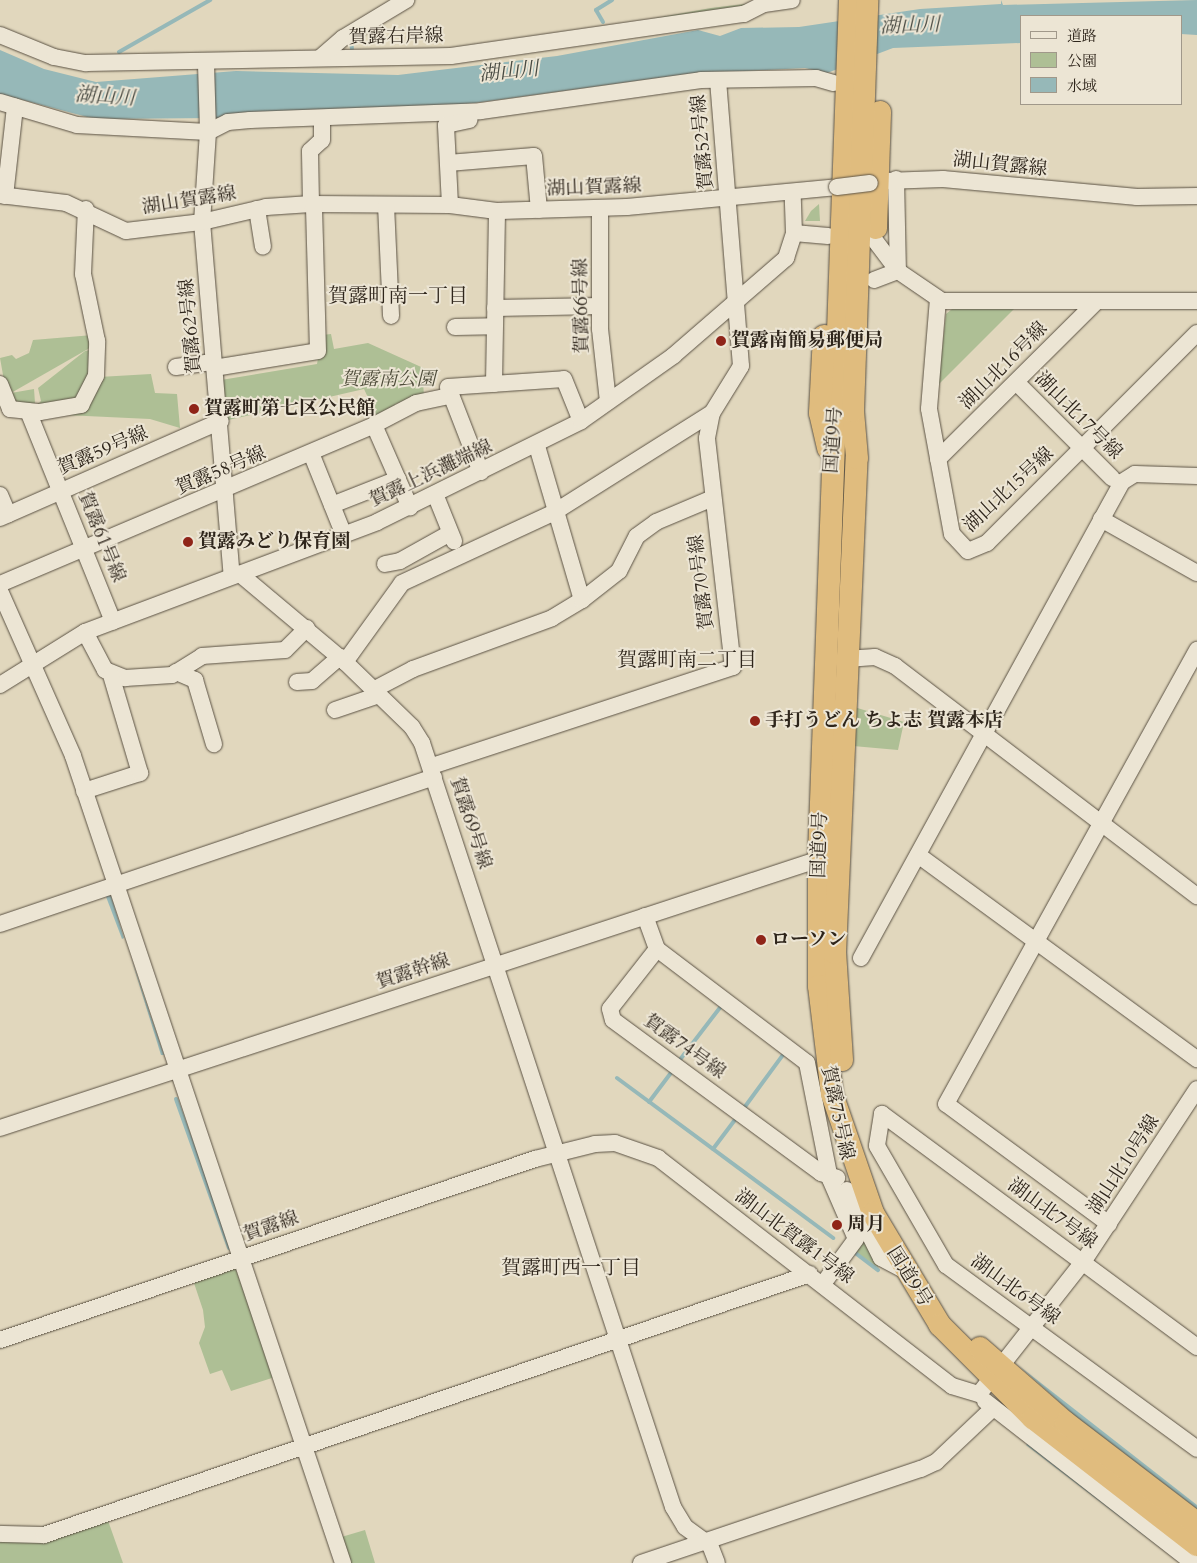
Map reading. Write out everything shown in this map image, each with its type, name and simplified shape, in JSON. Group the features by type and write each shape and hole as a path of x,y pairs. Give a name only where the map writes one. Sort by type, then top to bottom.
{"highway":[{"path":"837,0 852,78 882,182 875,240 864,419 857,458"},
{"name":"国道9号","path":"850,0 853,411 857,458 846,659 828,856 820,1007 837,1111 866,1197 902,1269 940,1325 991,1381 1062,1441 1197,1544"},
{"name":"国道9号","path":"867,0 852,78 836,433 831,461 828,856 837,1016 848,1097 863,1149 886,1207 918,1268 959,1325 991,1381 1197,1522"},
{"path":"831,461 820,413 828,236 852,78 882,0"}],"street":[{"path":"322,58 343,38 406,0"},
{"name":"賀露右岸線","path":"0,35 54,57 86,63 206,68 322,58 451,56 744,14 764,4 792,0"},
{"name":"賀露62号線","path":"206,68 208,132 202,222 214,365 221,421 225,492 236,575"},
{"path":"2,196 8,105 77,125 208,132 228,122 322,120 481,111 657,84 718,80 852,78"},
{"name":"賀露52号線","path":"718,80 736,305"},
{"path":"450,205 446,125 481,119 481,111"},
{"path":"176,367 214,365 318,351 310,151 322,140 322,120"},
{"path":"448,163 534,156 539,210"},
{"name":"湖山賀露線","path":"2,196 86,209 126,231 202,222 258,209 313,204 450,205 498,211 600,208 794,195 882,182 952,179 1137,197 1197,196"},
{"path":"882,182 898,271"},
{"name":"賀露上浜灘端線","path":"0,685 86,632 344,535 410,507 537,446 581,421 736,305 786,258 794,233 794,195"},
{"path":"386,205 391,316"},
{"name":"賀露66号線","path":"600,208 600,306 608,402"},
{"path":"0,384 7,407 28,411 81,405 99,369 97,341 84,294 86,209"},
{"path":"258,209 263,247"},
{"path":"494,384 498,211"},
{"path":"794,233 828,236"},
{"path":"875,240 898,271 938,299 1197,301"},
{"path":"874,280 898,271"},
{"name":"湖山北15号線","path":"938,299 928,409 954,539 973,551 987,543 1197,333"},
{"name":"湖山北16号線","path":"938,459 1098,301"},
{"name":"賀露70号線","path":"433,771 733,667 706,438 712,413 741,366 736,305"},
{"path":"495,308 600,306"},
{"path":"455,327 494,326"},
{"path":"481,472 448,387 564,380 581,421"},
{"name":"湖山北17号線","path":"1016,382 1112,478"},
{"name":"賀露58号線","path":"0,584 225,492 374,425 416,403 450,396"},
{"name":"賀露61号線","path":"28,411 113,621"},
{"path":"297,682 312,681 343,660 402,583 553,512 712,413"},
{"name":"賀露59号線","path":"4,516 221,421"},
{"path":"374,425 410,507"},
{"path":"537,446 553,512 582,600"},
{"path":"311,453 344,535"},
{"path":"861,958 1101,519 1129,476 1197,476"},
{"path":"332,505 398,480"},
{"path":"435,494 450,533 462,555"},
{"path":"0,495 4,516"},
{"path":"335,710 376,693 413,669 552,618 582,600 618,571 637,536 656,522 713,498"},
{"path":"1101,519 1197,573"},
{"path":"385,564 400,561 450,533"},
{"name":"賀露69号線","path":"236,575 307,628 412,727 433,771 555,1152 620,1341 673,1507 685,1527 702,1542 710,1545 717,1563"},
{"path":"0,591 30,666 66,739 343,1563"},
{"path":"176,672 196,657 285,650 307,628"},
{"path":"84,791 140,773 111,675 86,632"},
{"path":"1109,1224 946,1104 1197,650"},
{"path":"846,659 886,661 1197,896"},
{"path":"111,675 176,672 195,680 214,744"},
{"path":"0,924 433,771"},
{"path":"918,855 1197,1059"},
{"name":"賀露幹線","path":"0,1128 828,856"},
{"path":"645,916 657,949"},
{"name":"賀露74号線","path":"657,949 610,1009 614,1020 836,1178"},
{"name":"賀露75号線","path":"657,949 800,1054 807,1063 836,1178 855,1222 856,1239 817,1279"},
{"name":"湖山北10号線","path":"991,1381 1034,1328 1083,1262 1197,1089"},
{"path":"836,1178 837,1111"},
{"name":"湖山北7号線","path":"882,1114 1197,1347"},
{"name":"湖山北6号線","path":"882,1114 876,1146 946,1265 1197,1449"},
{"name":"湖山北賀露1号線","path":"555,1152 615,1143 658,1158 817,1279 952,1386 991,1381"},
{"name":"賀露線","path":"0,1340 555,1152"},
{"path":"855,1222 881,1258 902,1269"},
{"path":"0,1534 44,1535 620,1341 817,1279"},
{"path":"640,1563 921,1469 936,1462 992,1409 991,1381"},
{"path":"992,1409 1193,1563"}],"green space":[{"path":"753,3 753,7 650,19 711,8"},
{"path":"819,204 820,221 805,221 811,211"},
{"path":"1017,306 938,385 946,314 952,309"},
{"name":"賀露南公園","path":"331,334 334,349 368,343 430,371 431,381 423,382 424,396 395,404 395,408 378,419 364,389 224,421 221,380 317,364 322,335"},
{"path":"93,335 95,345 11,393 34,389 35,403 13,406 8,403 0,358 12,355 16,359 29,353 33,340"},
{"path":"96,349 78,402 37,405 41,401 38,388 85,351"},
{"path":"151,374 155,393 177,394 180,428 150,419 65,415 99,377"},
{"path":"854,707 904,722 898,750 853,746"},
{"path":"863,1239 879,1268 854,1251"},
{"path":"235,1267 275,1377 231,1391 222,1370 210,1374 199,1343 205,1327 203,1310 193,1280"},
{"path":"106,1515 123,1563 0,1563 0,1535"},
{"path":"365,1530 375,1563 347,1563 338,1538"}],"water":[{"name":"湖山川","path":"1001,0 1003,5 1197,0 1197,35 1182,34 1182,15 1020,15 1020,43 893,48 827,73 805,68 688,74 452,106 219,118 95,119 0,94 0,50 44,69 96,82 236,71 398,75 557,56 698,30 720,36 741,28 799,27 920,9 1001,4"},
{"path":"105,894 111,896 124,938 122,939"},
{"path":"131,958 164,1055 161,1055"},
{"path":"1018,1365 1197,1505 1197,1509 1074,1415"},
{"path":"1028,1443 1180,1563 1026,1445"}],"waterway":[{"path":"119,52 210,0"},
{"path":"603,22 596,10 612,0"},
{"path":"351,41 352,49"},
{"path":"679,1061 722,1005"},
{"path":"744,1108 785,1052"},
{"path":"649,1102 673,1070"},
{"path":"617,1078 833,1238"},
{"path":"176,1099 229,1248"},
{"path":"713,1149 737,1117"},
{"path":"854,1252 878,1270"}],"place":[{"name":"賀露南簡易郵便局","path":"721,341"},
{"name":"賀露町第七区公民館","path":"194,409"},
{"name":"賀露みどり保育園","path":"188,542"},
{"name":"手打うどん ちよ志 賀露本店","path":"755,721"},
{"name":"ローソン","path":"761,940"},
{"name":"周月","path":"837,1225"}],"district":[{"name":"賀露町南一丁目","path":"398,295"},
{"name":"賀露町南二丁目","path":"687,659"},
{"name":"賀露町西一丁目","path":"571,1267"}]}
